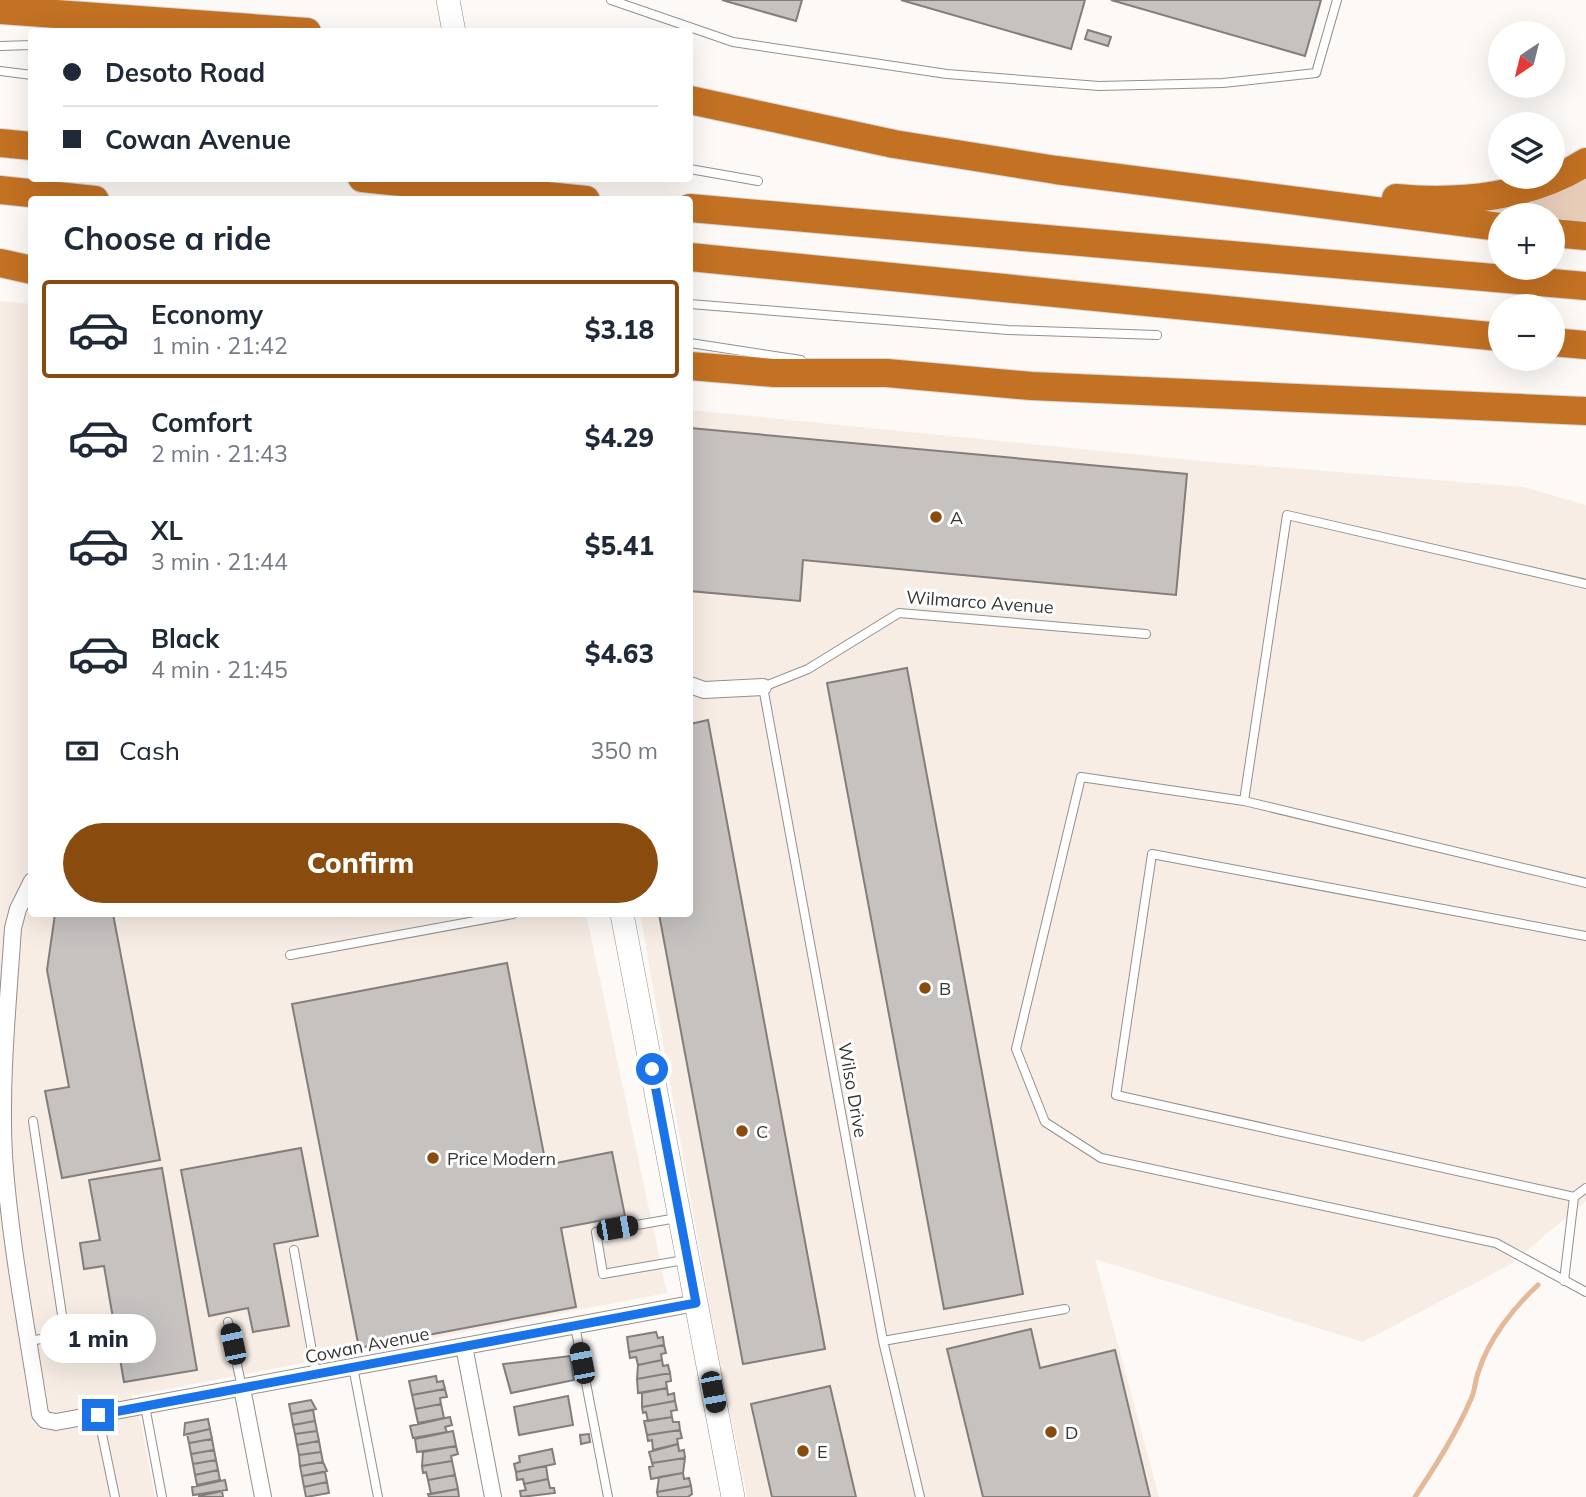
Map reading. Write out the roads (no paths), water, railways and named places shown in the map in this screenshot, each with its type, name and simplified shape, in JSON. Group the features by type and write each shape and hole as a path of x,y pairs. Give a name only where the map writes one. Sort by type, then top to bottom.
{"highway":[{"path":"0,10 234,28"},
{"path":"693,101 894,144 1056,170 1488,225"},
{"path":"0,143 28,146"},
{"path":"1056,170 1416,200 1477,199 1528,187 1586,162"},
{"path":"401,182 547,196"},
{"path":"0,191 53,196"},
{"path":"693,208 1586,286"},
{"path":"1565,234 1586,236"},
{"path":"693,257 1488,336"},
{"path":"0,263 28,269"},
{"path":"1565,343 1586,345"},
{"path":"693,366 774,373 887,373 1031,386 1586,411"},
{"path":"1452,407 1586,422"}],"street":[{"path":"448,0 453,28"},
{"name":"Wilmarco Avenue","path":"694,690 763,687"},
{"path":"28,889 18,908 13,929 1,1099 4,1157 29,1341"},
{"path":"623,917 733,1497"},
{"name":"Cowan Avenue","path":"29,1341 40,1414 45,1420 56,1422 696,1303"},
{"path":"464,1346 493,1497"},
{"path":"242,1388 263,1497"}],"lane":[{"path":"611,0 692,28"},
{"path":"693,28 733,42 947,74 1099,86 1223,83 1316,73 1337,0"},
{"path":"0,46 28,46"},
{"path":"0,71 28,74"},
{"path":"693,170 758,181"},
{"path":"693,304 1008,330 1157,335"},
{"path":"693,342 887,373"},
{"path":"1244,801 1287,515 1524,572 1586,584"},
{"name":"Wilmarco Avenue","path":"763,687 808,669 899,613 1146,634"},
{"name":"Wilso Drive","path":"763,687 883,1341 920,1497"},
{"path":"1586,883 1244,801 1081,777 1016,1049 1045,1122 1101,1158 1496,1243 1586,1292"},
{"path":"1574,1197 1116,1095 1152,855 1586,936"},
{"path":"290,956 497,917"},
{"path":"29,1341 65,1335 33,1121"},
{"path":"1564,1280 1574,1197 1586,1188"},
{"path":"680,1217 596,1232 603,1274 688,1260"},
{"path":"294,1250 316,1374"},
{"path":"883,1341 1065,1309"},
{"path":"228,1322 242,1388"},
{"path":"575,1326 608,1497"},
{"path":"353,1367 378,1497"},
{"path":"145,1406 162,1497"},
{"path":"98,1415 115,1497"}],"waterway":[{"path":"1415,1497 1459,1425 1488,1349 1511,1314 1538,1285"}],"place":[{"name":"A","path":"936,517"},
{"name":"B","path":"925,988"},
{"name":"C","path":"742,1131"},
{"name":"Price Modern","path":"433,1158"},
{"name":"D","path":"1051,1432"},
{"name":"E","path":"803,1451"}]}
